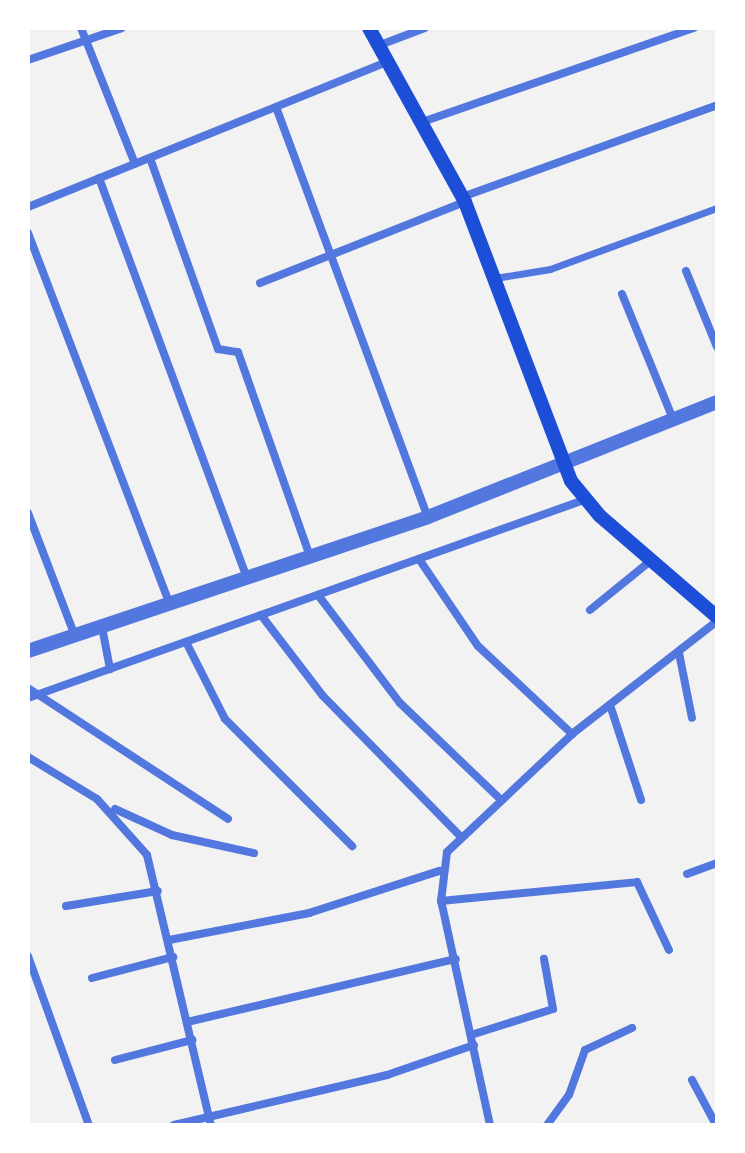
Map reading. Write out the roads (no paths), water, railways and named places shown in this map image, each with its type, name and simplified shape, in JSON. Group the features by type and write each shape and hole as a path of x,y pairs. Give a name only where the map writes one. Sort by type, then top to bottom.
{"main road":[{"path":"369,28 425,121 464,199 561,461 584,500 649,562 717,619"}],"street":[{"path":"81,28 135,164"},
{"path":"28,60 122,28"},
{"path":"380,45 425,28"},
{"path":"425,121 694,28"},
{"path":"28,207 389,61"},
{"path":"260,283 464,199 717,105"},
{"path":"276,107 428,517"},
{"path":"150,158 218,349 237,349 310,557"},
{"path":"99,178 247,578"},
{"path":"495,278 550,269 717,208"},
{"path":"28,233 170,604"},
{"path":"686,271 717,347"},
{"path":"622,294 673,419"},
{"path":"28,651 428,517 561,461 717,402"},
{"path":"33,697 584,500"},
{"path":"28,513 75,636"},
{"path":"419,559 478,646 572,734"},
{"path":"590,610 649,562"},
{"path":"318,595 400,703 501,800"},
{"path":"261,615 333,708 461,837"},
{"path":"490,1125 441,901 439,871 461,837 572,734 679,653 717,619"},
{"path":"102,627 110,669"},
{"path":"186,642 225,719 352,846"},
{"path":"679,653 692,718"},
{"path":"28,688 33,697 228,819"},
{"path":"610,705 641,800"},
{"path":"28,757 97,799 172,835 254,853"},
{"path":"97,799 140,845 158,891 211,1125"},
{"path":"687,874 717,863"},
{"path":"169,940 309,913 439,871"},
{"path":"441,901 637,882 669,950"},
{"path":"66,906 158,891"},
{"path":"28,956 89,1125"},
{"path":"92,978 173,957"},
{"path":"187,1022 456,959"},
{"path":"471,1035 553,1009 544,959"},
{"path":"547,1125 569,1095 585,1050 632,1028"},
{"path":"115,1060 192,1040"},
{"path":"174,1125 208,1115 298,1098 474,1045"},
{"path":"692,1080 716,1125"}]}
